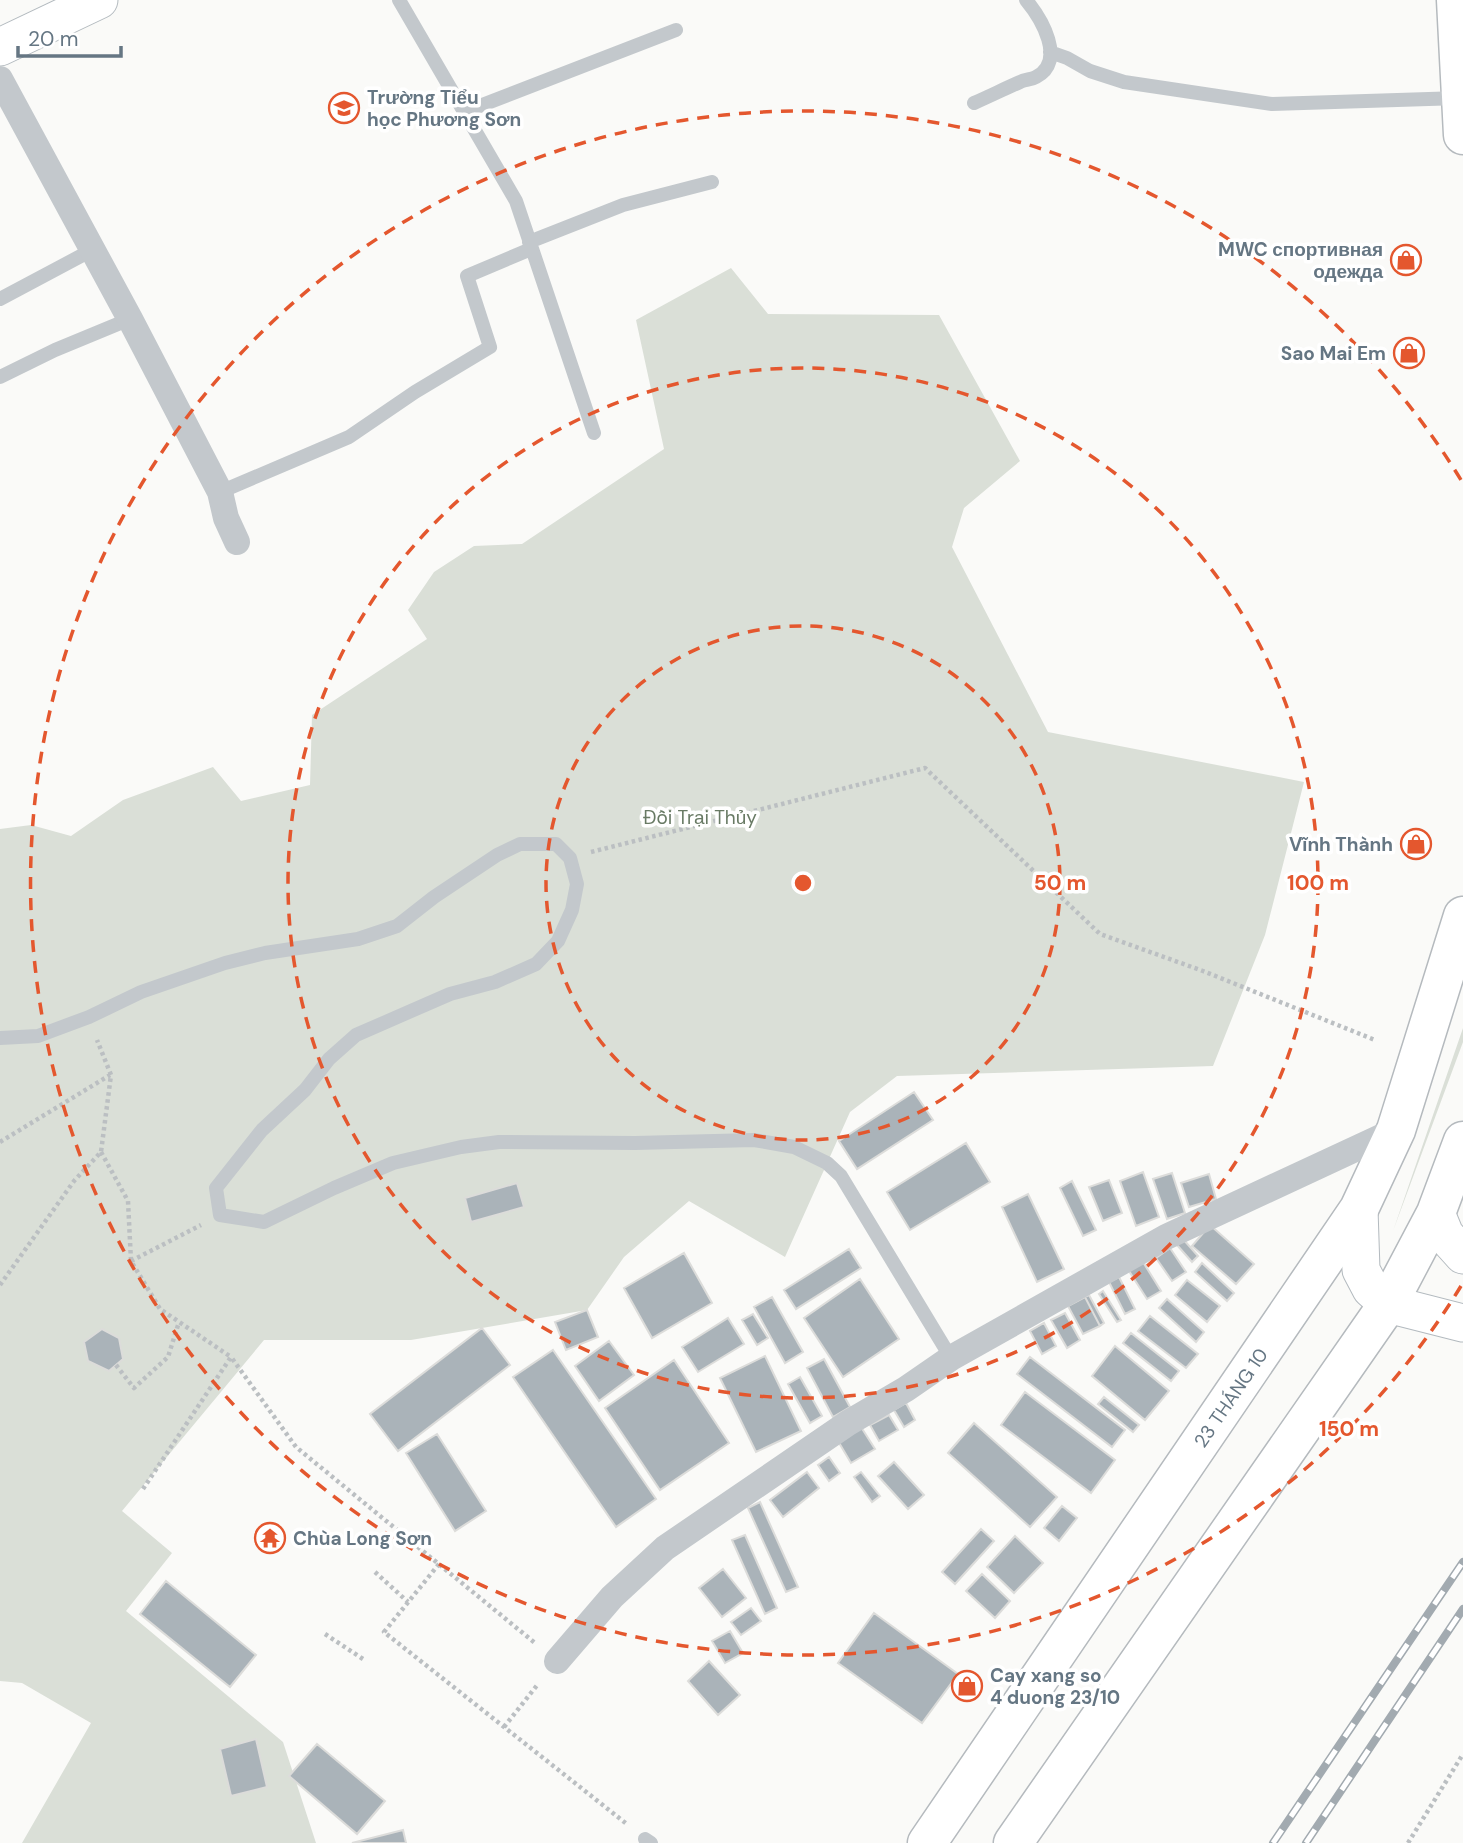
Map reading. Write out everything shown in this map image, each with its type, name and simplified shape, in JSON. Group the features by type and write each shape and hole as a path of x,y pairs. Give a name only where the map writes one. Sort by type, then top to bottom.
{"main road":[{"path":"0,47 99,0"},
{"path":"1456,0 1462,116"},
{"name":"23 THÁNG 10","path":"927,1843 1359,1209 1396,1129 1463,916"},
{"path":"1013,1843 1388,1304 1436,1213 1463,1141"},
{"path":"1359,1209 1361,1270 1371,1289 1388,1304 1463,1323"},
{"path":"1436,1213 1445,1235 1463,1255"}],"street":[{"path":"0,79 220,492 226,518 237,542"},
{"path":"557,1661 612,1597 665,1548 848,1423 906,1390 951,1358 1166,1237 1396,1129"}],"lane":[{"path":"399,0 516,201 594,433"},
{"path":"974,103 1023,80 1036,77 1046,67 1051,52 1048,34 1026,0"},
{"path":"464,112 676,30"},
{"path":"1051,52 1090,71 1124,82 1272,104 1462,116"},
{"path":"220,492 349,437 415,392 490,348 467,276 530,245 623,205 712,182"},
{"path":"0,299 92,250"},
{"path":"0,377 55,350 130,319"},
{"path":"0,1038 38,1036 89,1017 141,992 225,963 265,953 358,939 397,926 497,855 520,844 556,844 570,858 577,884 572,909 558,941 536,964 495,982 450,993 356,1035 329,1059 305,1090 262,1130 216,1188 220,1214 264,1222 393,1163 461,1147 499,1142 754,1140 794,1147 827,1163 841,1176 951,1358"}],"path":[{"path":"570,858 925,768 1100,934 1203,971 1375,1040"},
{"path":"0,1285 74,1181 101,1152 111,1075 89,1017"},
{"path":"0,1142 111,1075"},
{"path":"101,1152 128,1201 131,1261 160,1309 231,1357 296,1447 557,1661 504,1727"},
{"path":"131,1261 220,1214"},
{"path":"116,1365 134,1388 168,1357 180,1322"},
{"path":"144,1489 231,1357"},
{"path":"439,1564 384,1632 648,1841"},
{"path":"375,1572 408,1602"},
{"path":"325,1634 363,1659"},
{"path":"1408,1843 1463,1754"}],"green space":[{"name":"Đồi Trại Thủy","path":"731,268 768,314 939,315 1020,461 964,508 952,547 1048,732 1304,782 1265,935 1213,1066 897,1076 850,1112 785,1257 689,1201 624,1257 587,1310 411,1340 264,1340 122,1511 172,1553 126,1611 283,1742 316,1843 22,1843 91,1723 22,1683 0,1681 0,829 31,825 71,836 123,800 213,767 241,801 310,785 312,715 427,639 408,610 434,572 474,546 522,544 664,449 636,320"},
{"path":"1463,1028 1463,1042 1393,1231"}],"building":[{"path":"914,1092 933,1120 857,1169 839,1141"},
{"path":"966,1143 990,1182 910,1230 887,1192"},
{"path":"1143,1172 1159,1217 1136,1226 1120,1181"},
{"path":"1172,1173 1185,1213 1167,1219 1153,1179"},
{"path":"1209,1174 1216,1199 1189,1207 1181,1183"},
{"path":"1109,1180 1122,1213 1103,1221 1089,1187"},
{"path":"1072,1181 1096,1230 1083,1236 1060,1188"},
{"path":"517,1183 524,1207 471,1222 465,1198"},
{"path":"1028,1194 1064,1269 1037,1282 1002,1207"},
{"path":"1210,1225 1254,1264 1236,1284 1192,1246"},
{"path":"1183,1239 1198,1256 1192,1262 1177,1245"},
{"path":"1170,1248 1186,1272 1172,1281 1156,1258"},
{"path":"849,1249 861,1268 796,1309 784,1290"},
{"path":"684,1253 712,1303 652,1338 624,1288"},
{"path":"1143,1262 1161,1291 1147,1299 1129,1271"},
{"path":"1202,1263 1234,1293 1227,1301 1195,1272"},
{"path":"1119,1277 1135,1309 1125,1314 1109,1282"},
{"path":"860,1279 899,1339 843,1377 804,1318"},
{"path":"1187,1280 1220,1306 1207,1322 1175,1295"},
{"path":"1103,1291 1121,1320 1117,1322 1099,1294"},
{"path":"1089,1295 1104,1323 1100,1326 1085,1297"},
{"path":"772,1297 803,1352 785,1363 754,1307"},
{"path":"1085,1297 1100,1326 1083,1334 1068,1306"},
{"path":"1167,1299 1204,1332 1196,1342 1159,1308"},
{"path":"587,1310 598,1337 566,1350 555,1322"},
{"path":"1065,1313 1080,1340 1067,1348 1051,1320"},
{"path":"753,1314 768,1338 757,1345 742,1320"},
{"path":"1150,1316 1198,1354 1186,1368 1138,1331"},
{"path":"728,1318 744,1344 698,1372 682,1347"},
{"path":"1044,1323 1056,1346 1042,1354 1030,1331"},
{"path":"482,1328 510,1365 398,1451 370,1414"},
{"path":"102,1329 119,1338 123,1359 109,1371 88,1361 84,1342"},
{"path":"1131,1333 1179,1371 1171,1381 1123,1343"},
{"path":"609,1341 634,1375 599,1401 575,1366"},
{"path":"1115,1346 1169,1391 1145,1420 1092,1376"},
{"path":"553,1350 656,1499 616,1527 513,1377"},
{"path":"765,1356 801,1431 756,1452 720,1378"},
{"path":"1030,1357 1125,1430 1112,1447 1017,1374"},
{"path":"824,1359 850,1407 833,1417 807,1368"},
{"path":"674,1360 729,1443 660,1490 605,1408"},
{"path":"800,1377 822,1416 810,1423 788,1384"},
{"path":"1025,1392 1115,1460 1091,1493 1001,1425"},
{"path":"1104,1397 1139,1425 1133,1432 1098,1404"},
{"path":"906,1403 915,1420 904,1427 894,1410"},
{"path":"889,1415 898,1430 879,1441 870,1425"},
{"path":"974,1423 1057,1497 1030,1527 948,1453"},
{"path":"861,1427 875,1449 851,1463 838,1441"},
{"path":"437,1434 486,1511 455,1531 406,1453"},
{"path":"829,1457 840,1473 829,1481 818,1465"},
{"path":"894,1462 924,1495 908,1509 878,1476"},
{"path":"807,1472 819,1488 783,1517 770,1500"},
{"path":"861,1472 880,1496 872,1502 854,1477"},
{"path":"760,1502 798,1587 786,1592 748,1508"},
{"path":"1062,1506 1077,1518 1059,1541 1044,1528"},
{"path":"981,1529 994,1541 955,1584 942,1572"},
{"path":"745,1535 777,1608 765,1614 732,1540"},
{"path":"1015,1536 1043,1563 1014,1593 987,1567"},
{"path":"723,1569 746,1598 722,1617 699,1588"},
{"path":"982,1574 1010,1601 995,1618 966,1591"},
{"path":"166,1581 256,1655 230,1687 140,1614"},
{"path":"751,1608 761,1621 741,1635 731,1622"},
{"path":"874,1613 958,1674 922,1723 838,1663"},
{"path":"730,1631 743,1653 725,1663 712,1641"},
{"path":"709,1661 740,1695 718,1715 688,1681"},
{"path":"256,1739 267,1787 231,1796 220,1749"},
{"path":"317,1744 385,1801 357,1834 289,1776"},
{"path":"403,1830 406,1843 352,1843"}],"railway":[{"path":"1273,1843 1463,1562"},
{"path":"1306,1843 1463,1609"}],"place":[{"name":"Trường Tiểu học Phương Sơn","path":"344,108"},
{"name":"MWC спортивная одежда","path":"1406,260"},
{"name":"Sao Mai Em","path":"1409,353"},
{"name":"Vĩnh Thành","path":"1416,844"},
{"name":"Chùa Long Sơn","path":"270,1538"},
{"name":"Cay xang so 4 duong 23/10","path":"967,1686"}]}
